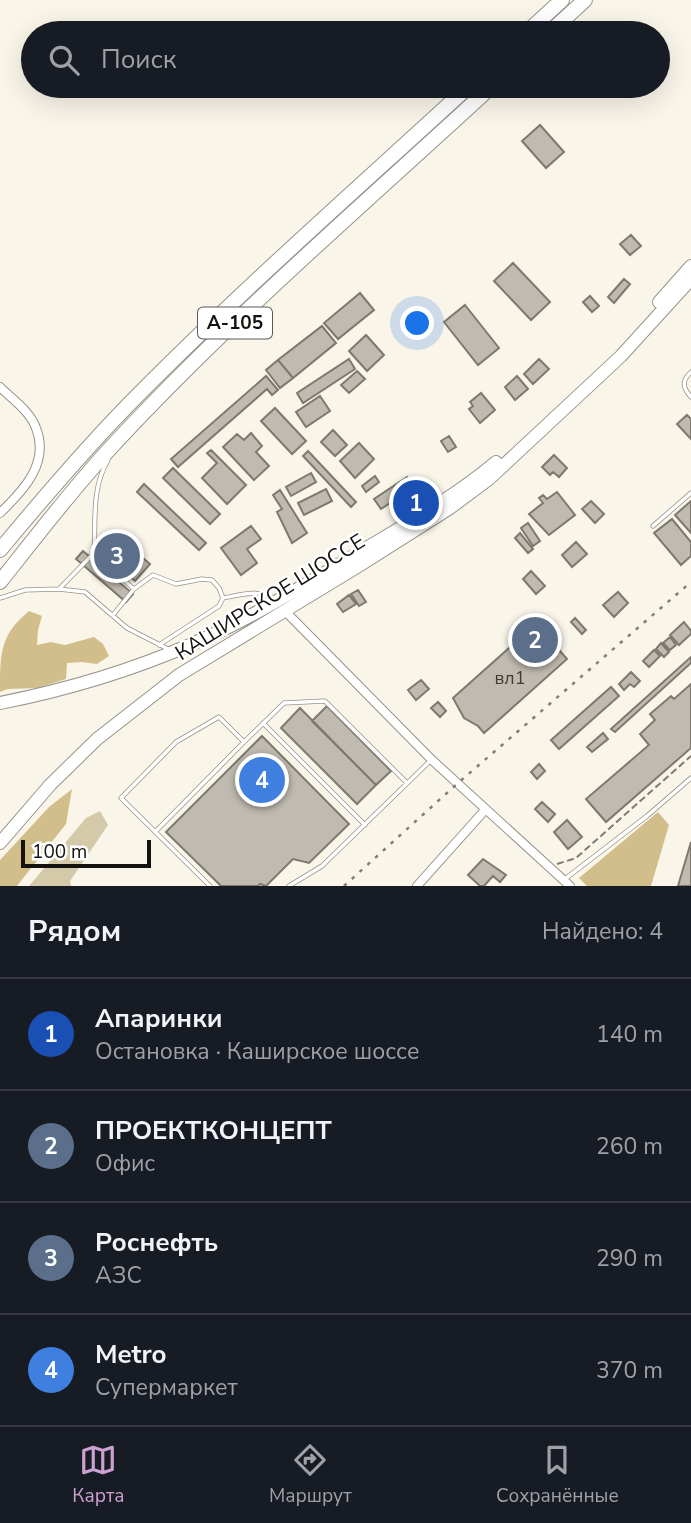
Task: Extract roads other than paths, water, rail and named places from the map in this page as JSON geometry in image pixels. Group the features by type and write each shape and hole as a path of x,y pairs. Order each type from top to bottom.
{"highway":[{"path":"539,21 562,0"},
{"path":"562,21 585,0"},
{"name":"А-105","path":"0,550 137,396 456,98"},
{"name":"А-105","path":"0,582 77,485 139,419 228,330 479,98"}],"main road":[{"path":"0,703 56,692 128,670 280,606 475,480 583,385 691,266"},
{"name":"КАШИРСКОЕ ШОССЕ","path":"0,843 50,785 97,739 158,691 280,606 450,508 489,479 621,356 691,279"},
{"path":"191,645 204,649 204,657 197,663"}],"street":[{"path":"0,387 26,411 36,427 39,442 38,461 31,480 0,513"},
{"path":"280,606 432,760 567,883"},
{"path":"417,886 485,810"}],"lane":[{"path":"691,372 685,377 684,384 691,397"},
{"path":"60,589 94,553 98,483 113,452 139,419"},
{"path":"653,526 691,494"},
{"path":"94,553 134,589"},
{"path":"113,615 134,589 153,575 177,584 212,580 219,587 223,598 219,606 159,645"},
{"path":"0,598 25,590 60,589 85,592 127,628 173,651"},
{"path":"223,598 254,591 266,594 280,606"},
{"path":"155,832 284,703 325,701 407,783"},
{"path":"210,886 121,797 176,743 219,717 244,743"},
{"path":"263,723 365,825"},
{"path":"289,886 322,866 432,760"},
{"path":"567,883 691,778"}],"railway":[{"path":"344,886 458,783 691,582"}],"place":[{"name":"Апаринки","path":"416,503"},
{"name":"Роснефть","path":"117,556"},
{"name":"ПРОЕКТКОНЦЕПТ","path":"535,640"},
{"name":"Metro","path":"262,780"}]}
